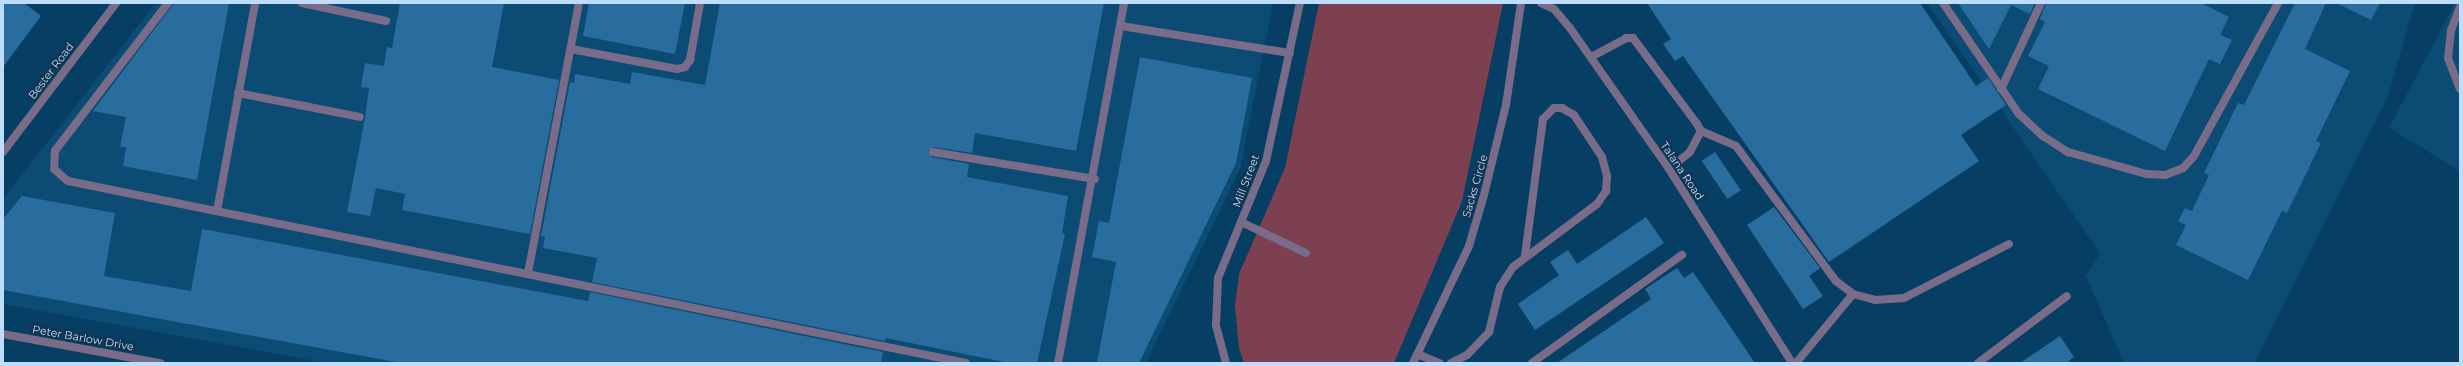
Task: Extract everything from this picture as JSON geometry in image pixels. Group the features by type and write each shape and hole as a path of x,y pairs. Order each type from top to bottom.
{"street":[{"name":"Bester Road","path":"3,152 116,3"},
{"path":"168,3 66,134 55,151 54,169 68,181 528,273 966,363"},
{"path":"217,210 255,3"},
{"path":"302,3 386,21"},
{"path":"528,273 579,3"},
{"path":"571,49 677,69 685,67 690,60 700,3"},
{"path":"1058,363 1095,179 1124,3"},
{"name":"Mill Street","path":"1226,363 1216,325 1215,294 1222,263 1241,222 1266,161 1300,3"},
{"name":"Sacks Circle","path":"1412,363 1469,246 1484,196 1506,105 1521,3"},
{"name":"Talana Road","path":"1541,3 1554,9 1591,57 1669,169 1792,363"},
{"path":"1943,3 2019,114 2043,136 2068,152 2147,174 2165,175 2183,168 2194,156 2278,3"},
{"path":"2001,89 2041,3"},
{"path":"2460,7 2451,30 2448,58 2460,89"},
{"path":"1120,26 1290,53"},
{"path":"1591,57 1626,38 1633,38 1700,131 1736,146 1836,281 1853,294 1875,300 1904,298 2009,244"},
{"path":"238,93 360,117"},
{"path":"1451,363 1468,355 1489,332 1505,277 1525,256 1597,204 1606,192 1607,176 1602,157 1574,115 1562,108 1554,108 1543,119 1525,256"},
{"path":"1669,169 1690,152 1700,131"},
{"path":"933,152 1095,179"},
{"path":"1241,222 1306,253"},
{"path":"1532,363 1682,254"},
{"path":"1796,363 1853,294"},
{"path":"1978,363 2067,296"},
{"name":"Peter Barlow Drive","path":"3,334 160,363"},
{"path":"1417,354 1439,363"}],"shaded area":[{"path":"156,3 1273,3 1240,169 1146,363 327,363 3,304 3,199"},
{"path":"1319,3 1503,3 1462,201 1394,363 1244,363 1239,348 1235,305 1239,274 1285,168"},
{"path":"1927,3 2415,3 2388,96 2254,363 2124,363 2086,276 2100,253"},
{"path":"2455,3 2460,3 2460,171 2389,128"}],"building":[{"path":"3,3 24,3 41,16 3,67"},
{"path":"174,3 229,3 197,180 123,166 126,147 120,147 126,117 93,111"},
{"path":"400,3 504,3 492,67 559,80 530,234 402,210 405,194 376,188 370,216 347,212 365,118 369,88 361,87 365,63 384,66 387,47 392,48"},
{"path":"589,3 685,3 675,54 583,36"},
{"path":"720,3 1104,3 1076,151 975,133 972,153 934,147 928,151 932,157 969,164 967,177 1068,196 1062,233 1065,234 1037,363 1009,363 886,338 885,341 592,282 597,258 543,248 545,237 541,236 570,82 574,83 575,74 630,84 632,72 705,85"},
{"path":"1647,3 1920,3 1976,86 1988,78 2006,105 1961,135 1979,161 1829,262 1683,56 1675,61 1663,44 1671,39"},
{"path":"1958,3 2035,3 2030,14 2011,5 1989,49"},
{"path":"2046,3 2201,3 2229,17 2220,35 2232,40 2220,64 2209,59 2165,151 2038,89 2049,66 2028,56 2045,22 2040,19"},
{"path":"2295,3 2326,3 2305,49 2350,71 2316,141 2321,143 2287,213 2282,211 2248,280 2176,245 2186,225 2178,221 2185,208 2192,211 2209,175 2204,173 2238,103 2244,105"},
{"path":"2336,3 2380,3 2371,20"},
{"path":"1140,57 1252,78 1236,163 1139,363 1097,363 1116,262 1092,257 1099,221 1109,223"},
{"path":"1715,152 1741,190 1727,199 1702,161"},
{"path":"22,196 115,213 104,276 191,291 202,229 588,301 590,292 883,352 881,363 401,363 3,290 3,219"},
{"path":"1774,207 1820,268 1809,276 1823,296 1803,309 1747,225"},
{"path":"1646,217 1664,243 1535,330 1518,304 1559,275 1550,262 1568,250 1577,264"},
{"path":"1677,268 1684,278 1693,272 1755,363 1557,363 1651,299 1645,289"},
{"path":"2060,336 2074,357 2066,363 2020,363"}]}
